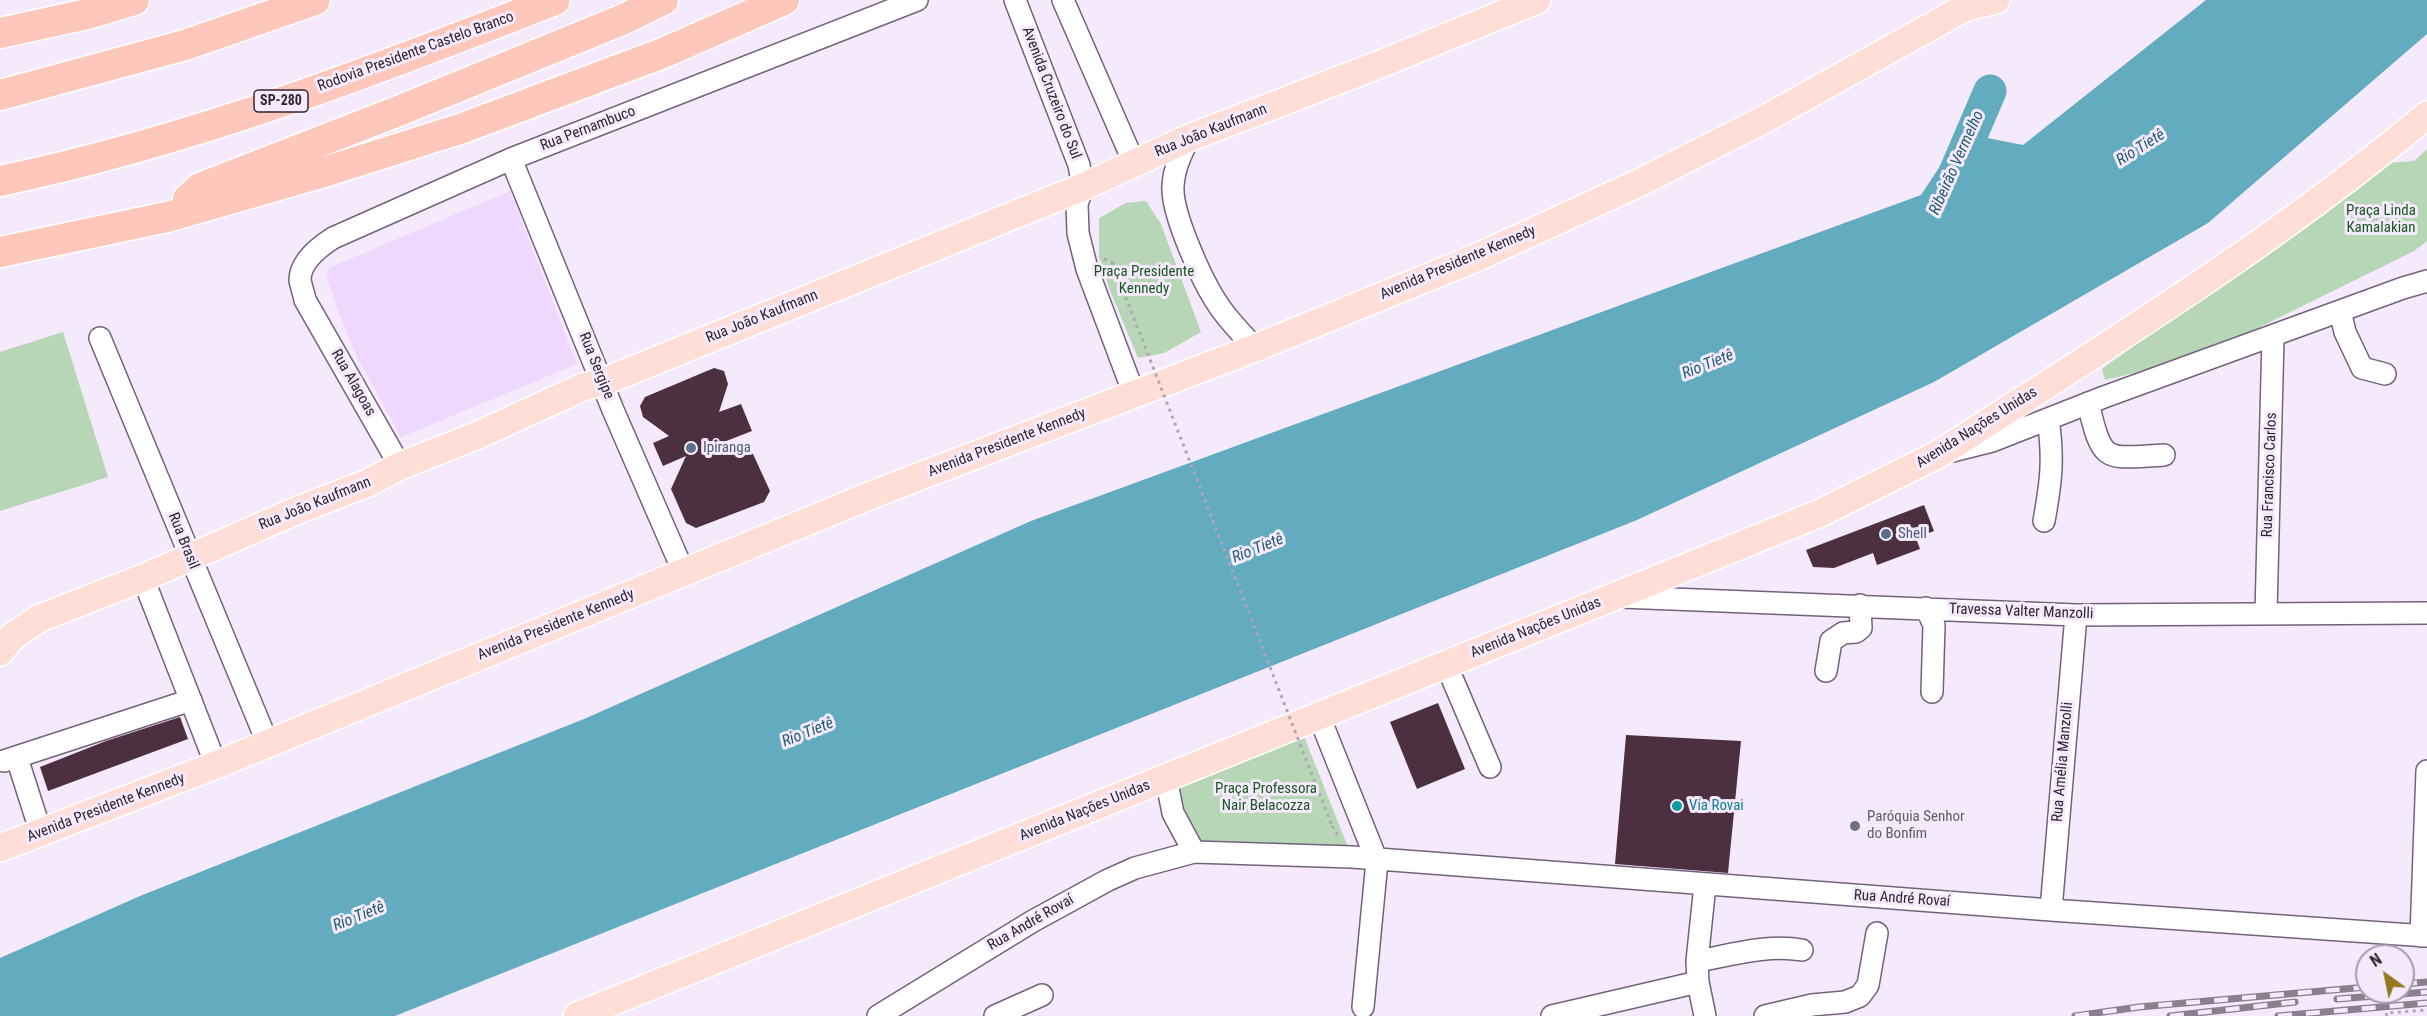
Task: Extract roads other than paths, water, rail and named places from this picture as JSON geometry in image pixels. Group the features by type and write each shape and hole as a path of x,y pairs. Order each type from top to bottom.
{"highway":[{"path":"0,33 87,14 134,0"},
{"path":"0,95 184,45 315,0"},
{"name":"Rodovia Presidente Castelo Branco","path":"0,181 58,169 227,120 393,63 555,0"},
{"path":"167,217 201,188 412,106 624,19 663,0"},
{"path":"0,252 167,217 327,171 463,128 663,53 784,0"}],"main road":[{"name":"Rua João Kaufmann","path":"0,652 13,636 40,618 191,558 298,510 368,483 400,466 478,435 583,387 603,382 1083,187 1189,138 1537,0"},
{"name":"Avenida Presidente Kennedy","path":"0,848 268,744 879,492 1255,348 1478,256 1641,182 1765,119 1970,3 1996,0"},
{"name":"Avenida Nações Unidas","path":"577,1016 1818,514 1937,455 2196,289 2376,156 2427,115"}],"street":[{"name":"Rua Pernambuco","path":"305,300 300,279 306,263 319,248 333,238 511,159 916,0"},
{"name":"Avenida Cruzeiro do Sul","path":"1015,0 1079,165 1083,187"},
{"path":"1063,0 1134,163"},
{"path":"1189,138 1174,177 1173,189 1178,215 1213,297 1227,318 1255,348"},
{"name":"Rua Sergipe","path":"511,159 684,573"},
{"path":"1083,187 1077,204 1078,233 1087,269 1134,394"},
{"path":"1937,455 1992,441 2088,403 2427,281"},
{"name":"Rua Alagoas","path":"305,300 400,466"},
{"path":"2340,311 2345,332 2362,368 2385,374"},
{"name":"Rua Francisco Carlos","path":"2266,613 2273,336"},
{"name":"Rua Brasil","path":"100,338 268,744"},
{"path":"2088,403 2097,441 2105,452 2118,457 2164,455"},
{"path":"2044,521 2052,475 2053,449 2048,419"},
{"path":"142,578 216,765"},
{"name":"Travessa Valter Manzolli","path":"1615,597 2076,615 2427,613"},
{"path":"1826,671 1831,641 1843,633 1856,632 1861,628 1860,605"},
{"path":"1926,608 1934,625 1932,692"},
{"name":"Rua Amélia Manzolli","path":"2051,910 2076,615"},
{"path":"1446,664 1490,767"},
{"path":"40,833 11,760 191,700"},
{"path":"1319,716 1377,861 1363,1007"},
{"path":"2424,936 2427,771"},
{"path":"1166,778 1173,813 1194,852"},
{"name":"Rua André Rovaí","path":"878,1016 1033,921 1108,880 1135,868 1194,852 1352,857 1377,861 2424,936"},
{"path":"1705,885 1698,972 1705,1016"},
{"path":"1765,1016 1812,1005 1845,1002 1860,996 1868,985 1877,933"},
{"path":"1552,1016 1698,972 1751,951 1787,948 1802,950"},
{"path":"995,1016 1042,995"}],"water":[{"name":"Rio Tietê","path":"2206,0 2427,0 2427,34 2208,223 1934,382 1637,520 395,1016 0,1016 0,958 140,896 584,719 1031,521 1921,195 1962,133 2023,145"}],"waterway":[{"name":"Ribeirão Vermelho","path":"1954,175 1990,91"}],"railway":[{"path":"2415,983 2427,982"},
{"path":"2075,1016 2139,1007 2355,988"},
{"path":"2337,999 2427,992"},
{"path":"2170,1016 2295,1002"},
{"path":"2278,1016 2427,1003"}],"place":[{"name":"Ipiranga","path":"691,448"},
{"name":"Shell","path":"1886,534"},
{"name":"Via Rovai","path":"1677,806"},
{"name":"Paróquia Senhor do Bonfim","path":"1855,826"}],"park label":[{"name":"Praça Linda Kamalakian","path":"2381,220"},
{"name":"Praça Presidente Kennedy","path":"1144,280"},
{"name":"Praça Professora Nair Belacozza","path":"1266,798"}]}
